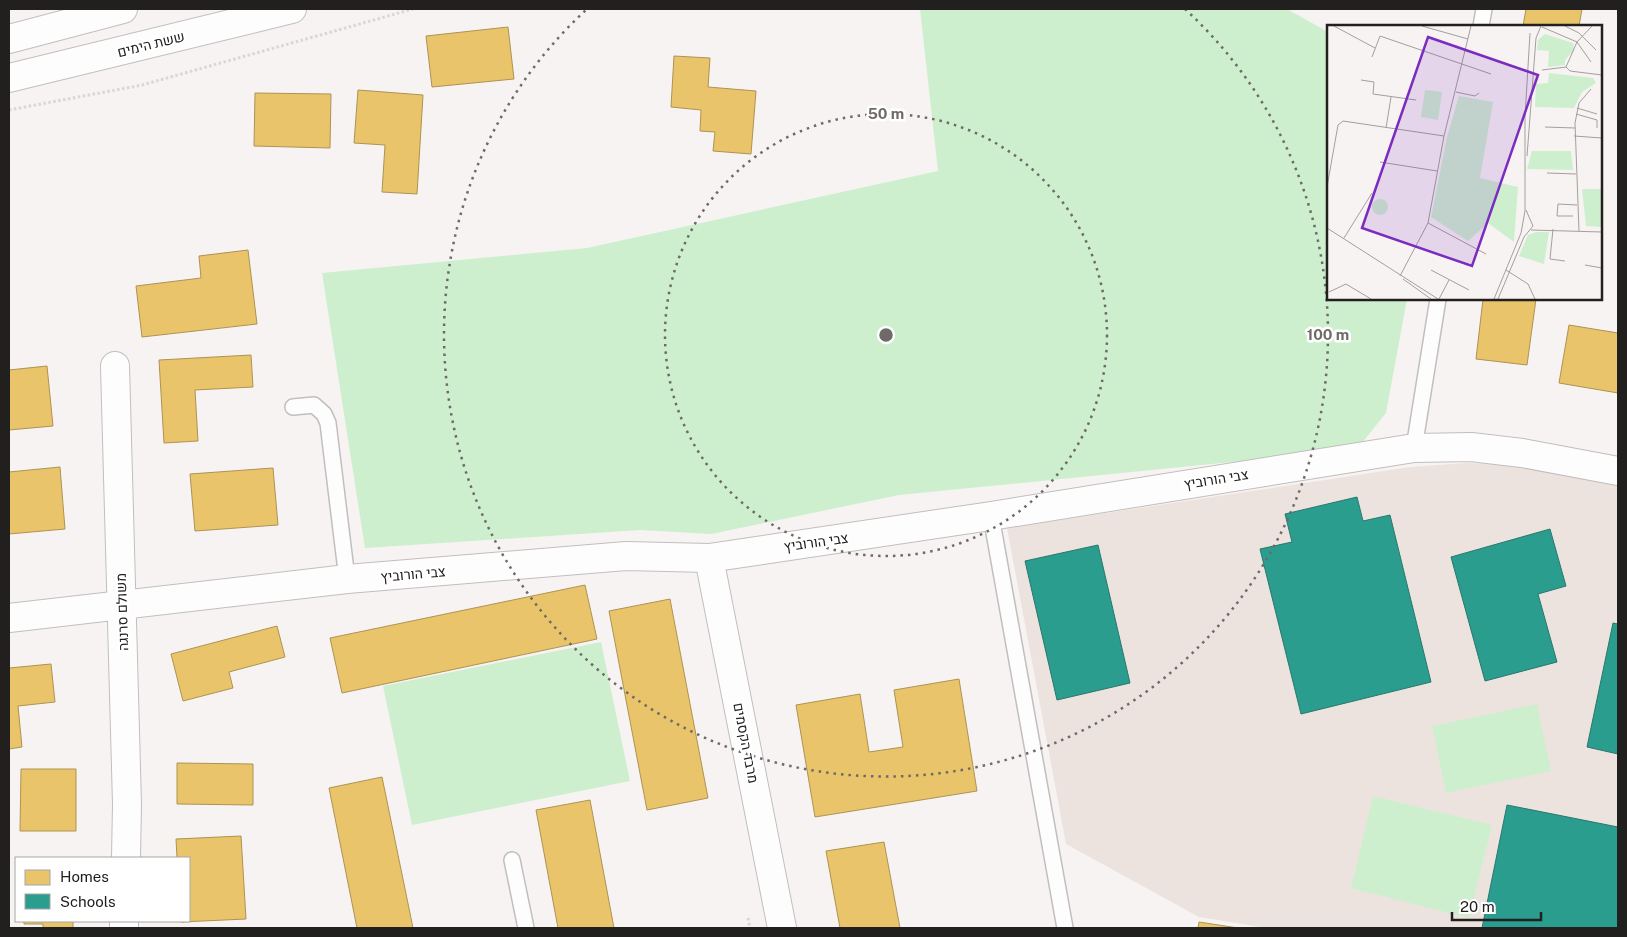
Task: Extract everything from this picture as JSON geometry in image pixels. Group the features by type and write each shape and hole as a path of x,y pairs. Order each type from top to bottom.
{"street":[{"path":"9,38 123,9"},
{"name":"ששת הימים","path":"9,78 292,9"},
{"name":"משולם סרנגה","path":"115,366 127,804 126,857"},
{"name":"צבי הורוביץ","path":"9,618 348,579 626,556 709,558 991,516 1414,448 1471,447 1618,471"},
{"name":"מרבד הקסמים","path":"709,558 782,928"}],"lane":[{"path":"1481,25 1484,9"},
{"path":"1414,448 1438,300"},
{"path":"293,407 314,405 324,414 328,424 348,579"},
{"path":"991,516 1065,928"},
{"path":"512,860 526,928"}],"path":[{"path":"9,110 142,85 413,9"}],"shaded area":[{"path":"1466,463 1525,465 1618,486 1618,928 1266,928 1199,917 1066,844 1007,528 1410,467"}],"green space":[{"path":"920,9 1287,9 1327,31 1327,300 1407,300 1386,413 1362,443 1322,453 899,495 711,534 640,530 365,548 322,273 587,248 938,171"},
{"path":"601,642 630,781 412,825 383,686"},
{"path":"1537,704 1551,771 1446,793 1432,726"},
{"path":"1373,796 1492,825 1469,918 1351,888"}],"building: Homes":[{"path":"1526,9 1582,9 1579,25 1523,25"},
{"path":"508,27 514,79 432,87 426,36"},
{"path":"674,56 710,58 708,87 756,91 751,154 713,151 715,132 700,131 701,110 671,107"},
{"path":"358,90 423,95 417,194 382,192 385,145 354,143"},
{"path":"255,93 331,94 330,148 254,146"},
{"path":"248,250 257,324 142,337 136,286 201,278 199,256"},
{"path":"1483,300 1536,300 1527,365 1476,359"},
{"path":"1569,325 1618,333 1618,393 1559,383"},
{"path":"251,355 253,387 195,390 198,441 164,443 159,360"},
{"path":"47,366 53,426 9,430 9,370"},
{"path":"60,467 65,529 9,534 9,472"},
{"path":"273,468 278,525 195,531 190,474"},
{"path":"585,585 597,639 342,693 330,638"},
{"path":"670,599 708,798 647,810 609,611"},
{"path":"277,626 285,657 229,672 233,688 183,701 171,654"},
{"path":"51,664 55,702 18,706 22,747 9,749 9,668"},
{"path":"959,679 977,791 815,817 796,705 860,694 869,752 903,747 894,690"},
{"path":"177,763 253,764 253,805 177,804"},
{"path":"21,769 76,769 76,831 20,831"},
{"path":"382,777 413,928 357,928 329,788"},
{"path":"590,800 614,928 558,928 536,810"},
{"path":"241,836 246,919 190,922 190,857 177,857 176,839"},
{"path":"884,842 900,928 840,928 826,851"},
{"path":"24,922 73,922 73,928 43,928 43,924 24,924"},
{"path":"1199,922 1238,928 1198,928"}],"building: Schools":[{"path":"1357,497 1363,521 1390,515 1431,682 1301,714 1260,549 1292,542 1285,514"},
{"path":"1550,529 1566,586 1538,594 1557,662 1485,681 1451,557"},
{"path":"1098,545 1130,683 1057,700 1025,561"},
{"path":"1613,623 1618,624 1618,754 1587,747"},
{"path":"1507,805 1618,827 1618,928 1482,928"}]}
